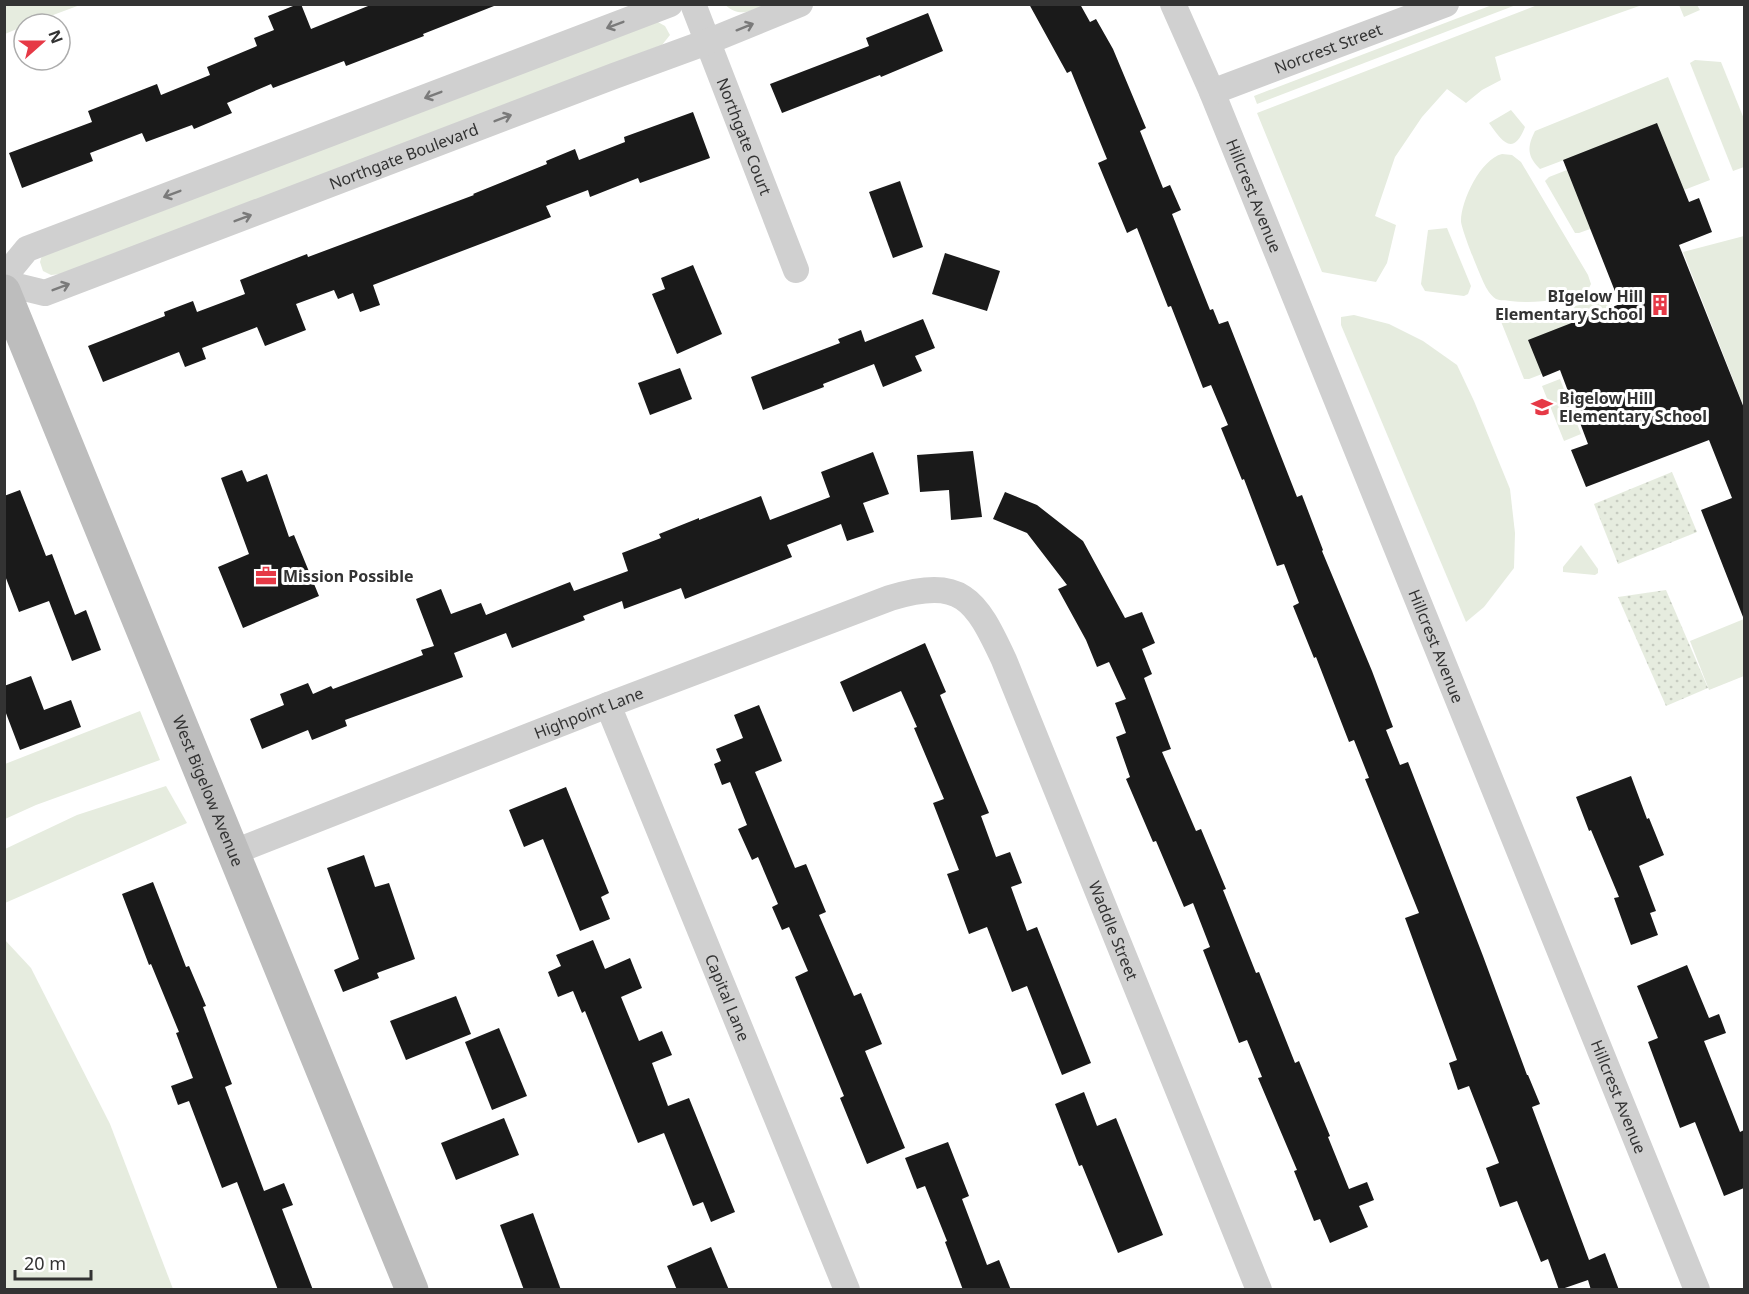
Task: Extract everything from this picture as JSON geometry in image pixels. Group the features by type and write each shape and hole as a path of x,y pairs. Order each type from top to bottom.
{"main road":[{"name":"West Bigelow Avenue","path":"4,291 412,1290"}],"street":[{"path":"4,277 27,249 670,4"},
{"name":"Northgate Court","path":"693,4 796,270"},
{"name":"Northgate Boulevard","path":"4,283 45,293 707,42 800,4"},
{"name":"Hillcrest Avenue","path":"1173,4 1212,92 1697,1290"},
{"name":"Norcrest Street","path":"1212,92 1446,4"},
{"name":"Highpoint Lane","path":"234,852 608,705 890,598 927,589 946,590"},
{"name":"Waddle Street","path":"946,590 964,597 978,610 1005,660 1259,1290"},
{"name":"Capital Lane","path":"608,705 847,1290"}],"shaded area":[{"path":"5,4 80,4 61,12 12,12 12,31 5,34"},
{"path":"1540,4 1642,5 1495,57 1501,80 1482,90 1466,103 1447,89 1422,117 1395,157 1375,216 1396,225 1387,263 1376,282 1322,272 1257,113"},
{"path":"725,5 766,5 741,12"},
{"path":"1492,5 1516,5 1257,104 1254,96"},
{"path":"1679,5 1697,5 1700,10 1684,17"},
{"path":"656,21 665,26 670,35 662,45 61,274 51,275 43,271 40,262 42,255"},
{"path":"1695,60 1721,62 1744,119 1744,167 1733,171 1690,63"},
{"path":"1668,77 1710,180 1684,190 1691,210 1597,245 1590,229 1575,233 1545,181 1567,170 1564,160 1540,169 1530,151 1532,137 1535,131"},
{"path":"1511,110 1525,127 1516,142 1512,144 1502,140 1489,123"},
{"path":"1502,154 1512,155 1521,162 1588,275 1591,284 1587,292 1539,302 1520,302 1498,300 1488,290 1464,234 1461,221 1464,202 1480,172 1494,157"},
{"path":"1447,228 1471,286 1468,294 1464,296 1425,291 1421,284 1428,230"},
{"path":"1744,236 1744,407 1683,252"},
{"path":"1603,295 1614,307 1542,374 1524,379 1498,314 1504,310 1524,312 1558,309 1580,305"},
{"path":"1354,315 1389,324 1423,341 1457,365 1510,489 1515,533 1514,568 1484,607 1466,622 1341,325 1341,317"},
{"path":"1560,379 1581,434 1564,441 1542,386"},
{"path":"1672,472 1697,532 1618,564 1594,504"},
{"path":"1581,545 1598,569 1595,575 1563,572 1563,567"},
{"path":"1666,590 1708,688 1666,706 1618,597"},
{"path":"1744,619 1744,676 1709,690 1690,641"},
{"path":"140,711 160,760 36,805 5,819 5,764"},
{"path":"166,786 187,823 5,903 5,849 77,815"},
{"path":"4,939 31,968 110,1124 173,1289 5,1289"}],"building":[{"path":"301,4 311,29 373,4 494,4 494,6 346,66 344,61 273,88 271,84 227,103 232,113 194,129 192,125 146,142 142,133 90,153 93,161 22,188 9,153 92,122 88,111 157,84 161,95 210,75 207,67 257,46 254,38 274,30 268,16"},
{"path":"1029,4 1080,4 1090,22 1096,19 1113,49 1146,128 1140,131 1163,188 1170,185 1181,210 1172,214 1210,310 1213,309 1219,324 1228,321 1297,497 1302,495 1322,551 1372,671 1393,727 1386,730 1400,765 1408,762 1540,1104 1532,1107 1589,1260 1605,1253 1619,1290 1591,1290 1588,1280 1559,1290 1548,1259 1541,1262 1517,1201 1500,1207 1486,1168 1499,1163 1469,1086 1458,1090 1449,1063 1457,1060 1405,918 1419,913 1365,779 1369,778 1354,740 1349,742 1316,657 1314,658 1293,606 1299,603 1284,564 1277,566 1244,479 1242,480 1221,428 1228,425 1211,385 1203,388 1137,228 1127,233 1098,163 1107,159 1071,71 1067,73"},
{"path":"928,13 943,51 881,77 880,75 782,113 770,84 869,46 866,38"},
{"path":"693,112 710,158 640,183 638,178 590,197 588,190 546,206 551,217 373,285 380,305 360,312 353,293 338,299 334,290 296,304 306,330 265,346 257,327 202,348 206,359 185,367 179,352 103,382 88,346 165,316 164,312 193,301 197,312 245,294 240,280 474,195 547,164 546,161 575,149 579,160 625,142 624,137"},
{"name":"BIgelow Hill Elementary School","path":"1657,123 1689,202 1699,198 1712,232 1679,245 1744,408 1743,617 1701,510 1732,498 1709,440 1586,487 1571,450 1588,444 1560,370 1543,377 1528,340 1620,304 1563,160"},
{"path":"900,181 923,247 893,258 869,192"},
{"path":"945,253 1000,271 987,311 932,294"},
{"path":"693,265 722,334 677,354 652,294 665,289 661,278"},
{"path":"923,319 935,348 915,356 922,371 883,387 874,364 823,384 824,387 763,410 751,377 840,343 838,339 861,330 865,342"},
{"path":"680,368 692,399 650,415 638,383"},
{"path":"973,451 982,517 951,520 949,490 920,492 917,455"},
{"path":"873,452 889,494 863,503 874,532 847,541 841,524 787,545 792,557 685,599 681,588 624,609 622,601 583,616 585,620 512,648 506,633 454,653 463,677 345,720 347,726 312,740 308,730 262,749 250,719 284,705 280,694 308,683 313,694 331,686 333,689 423,655 421,650 434,646 416,599 441,589 451,614 481,603 486,615 570,582 574,591 628,571 622,553 661,538 659,534 699,518 699,520 761,496 770,520 830,497 821,472"},
{"name":"Mission Possible","path":"242,470 247,482 267,474 289,537 294,535 319,596 243,628 218,567 249,554 221,478"},
{"path":"20,490 46,556 52,554 75,615 86,610 101,650 72,661 49,601 19,612 4,573 4,496"},
{"path":"1005,492 1037,505 1083,541 1125,618 1142,612 1155,643 1142,649 1152,674 1144,678 1171,749 1162,752 1196,831 1201,829 1226,889 1223,890 1256,973 1259,972 1295,1063 1299,1061 1349,1189 1367,1182 1374,1200 1359,1206 1368,1227 1330,1243 1320,1219 1314,1221 1294,1171 1297,1170 1258,1078 1262,1077 1247,1040 1239,1043 1203,950 1210,947 1193,903 1184,907 1126,779 1130,777 1116,737 1126,733 1115,703 1126,699 1109,662 1097,667 1086,640 1058,589 1067,585 1027,533 993,519"},
{"path":"925,643 946,692 940,695 989,813 981,816 996,857 1010,852 1022,883 1011,887 1027,931 1037,927 1091,1063 1062,1075 1027,986 1012,992 987,927 969,934 947,874 959,870 933,803 944,799 901,691 853,712 840,682"},
{"path":"31,676 44,710 71,700 81,727 20,750 4,708 4,686"},
{"path":"759,705 782,761 755,772 795,868 806,864 826,912 819,915 854,996 861,993 882,1044 865,1051 905,1148 867,1164 840,1098 844,1096 795,977 808,971 789,927 782,930 772,907 778,904 758,857 752,860 738,829 747,825 730,782 722,785 714,764 721,761 716,749 743,738 734,715"},
{"path":"1631,776 1647,819 1649,818 1664,855 1639,866 1656,911 1650,913 1658,935 1631,945 1614,898 1619,897 1576,797"},
{"path":"566,787 609,893 601,897 610,919 580,931 543,839 524,847 509,810"},
{"path":"364,855 375,887 389,883 415,959 377,973 379,978 343,992 334,970 359,959 327,868"},
{"path":"153,882 186,967 189,966 206,1006 203,1007 232,1084 225,1087 264,1191 284,1183 293,1205 282,1209 313,1290 278,1290 237,1182 222,1188 189,1101 178,1105 171,1086 193,1078 176,1033 179,1032 151,964 149,965 122,894"},
{"path":"593,940 605,969 630,958 642,988 621,997 639,1041 662,1031 672,1055 652,1063 668,1106 689,1098 735,1212 711,1222 703,1202 693,1206 664,1133 638,1143 585,1011 582,1013 573,991 558,997 548,972 561,966 556,955"},
{"path":"1687,965 1709,1018 1719,1014 1726,1033 1704,1041 1740,1132 1744,1130 1744,1188 1724,1196 1695,1122 1680,1128 1648,1042 1658,1038 1637,986"},
{"path":"456,996 471,1034 406,1060 390,1021"},
{"path":"499,1028 527,1096 492,1110 465,1042"},
{"path":"1084,1092 1097,1126 1116,1118 1163,1235 1118,1253 1082,1165 1079,1166 1055,1104"},
{"path":"504,1118 519,1155 456,1180 441,1143"},
{"path":"948,1142 969,1196 962,1199 987,1265 999,1260 1011,1290 963,1290 925,1186 917,1189 905,1158"},
{"path":"533,1213 561,1290 524,1290 500,1225"},
{"path":"711,1247 729,1290 677,1290 667,1266"}],"place":[{"name":"BIgelow Hill Elementary School","path":"1660,305"},
{"name":"Bigelow Hill Elementary School","path":"1542,407"},
{"name":"Mission Possible","path":"266,576"}]}
